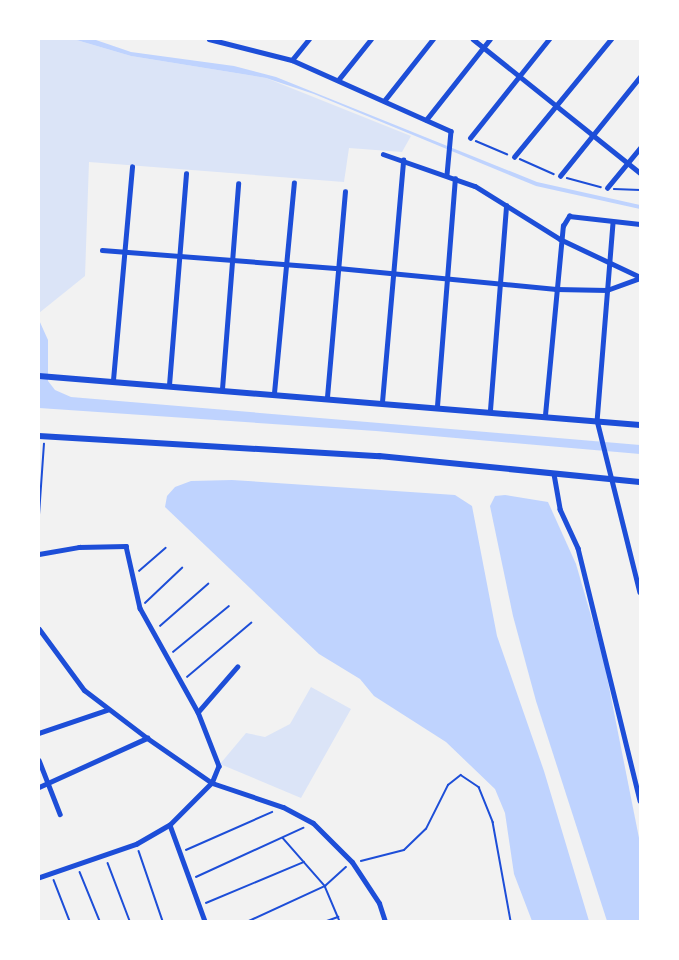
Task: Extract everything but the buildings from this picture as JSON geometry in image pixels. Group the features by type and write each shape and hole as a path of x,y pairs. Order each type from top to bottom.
{"main road":[{"path":"39,376 545,414 640,424"},
{"path":"42,437 379,456 640,482"}],"street":[{"path":"209,39 245,46 292,60 451,130 447,176"},
{"path":"245,46 250,39"},
{"path":"292,60 309,39"},
{"path":"339,79 371,39"},
{"path":"384,101 433,39"},
{"path":"473,39 640,173"},
{"path":"426,120 490,39"},
{"path":"470,138 549,39"},
{"path":"514,157 611,39"},
{"path":"560,176 640,77"},
{"path":"607,189 640,148"},
{"path":"383,154 455,179 506,206 560,239 640,278"},
{"path":"382,402 403,160"},
{"path":"113,380 132,167"},
{"path":"169,385 186,174"},
{"path":"437,406 455,179"},
{"path":"274,393 294,183"},
{"path":"222,389 238,184"},
{"path":"327,397 345,192"},
{"path":"490,410 506,206"},
{"path":"545,414 560,239 569,216 613,223 640,224"},
{"path":"613,223 608,262 608,290 597,420 614,480 640,592"},
{"path":"102,250 393,272 556,289 608,290 640,278"},
{"path":"554,474 560,509 578,548 587,581 640,801"},
{"path":"39,554 79,547 126,546 140,608 198,712 214,746 219,766 213,783 170,825 137,844 39,878"},
{"path":"39,628 69,673 107,710 213,783 283,807 313,823 352,862 378,903 385,921"},
{"path":"198,712 237,667"},
{"path":"39,732 107,710"},
{"path":"39,787 147,738"},
{"path":"39,760 60,814"},
{"path":"170,825 205,921"}],"path":[{"path":"470,138 560,176 607,189 640,190"},
{"path":"39,515 42,437"},
{"path":"134,576 165,548"},
{"path":"140,608 182,568"},
{"path":"154,631 208,584"},
{"path":"168,656 229,606"},
{"path":"182,682 251,623"},
{"path":"249,921 325,886 352,862 376,860 404,850 426,829 448,784 461,775 479,787 493,822 511,921"},
{"path":"180,852 283,807"},
{"path":"190,879 313,823"},
{"path":"282,837 325,886 340,921"},
{"path":"137,844 163,921"},
{"path":"106,856 130,921"},
{"path":"199,906 304,862"},
{"path":"78,865 100,921"},
{"path":"52,874 69,921"},
{"path":"327,921 338,917"}],"shaded area":[{"path":"39,39 73,39 131,56 266,78 411,136 402,152 349,148 344,182 89,162 85,276 39,313"},
{"path":"311,687 351,709 301,798 220,764 246,733 265,737 290,724"}],"water":[{"path":"73,39 93,39 131,52 234,66 276,77 537,182 640,205 640,209 536,186 314,94 266,78 131,56"},
{"path":"39,320 48,340 48,381 55,390 71,397 640,445 640,454 376,431 39,408"},
{"path":"232,480 455,495 472,506 497,636 544,771 589,921 532,921 514,874 505,813 495,789 446,742 374,696 360,679 319,654 165,507 167,496 175,487 191,481"},
{"path":"505,495 548,502 576,564 603,657 640,843 640,921 607,921 536,701 513,616 490,506 495,496"}]}
